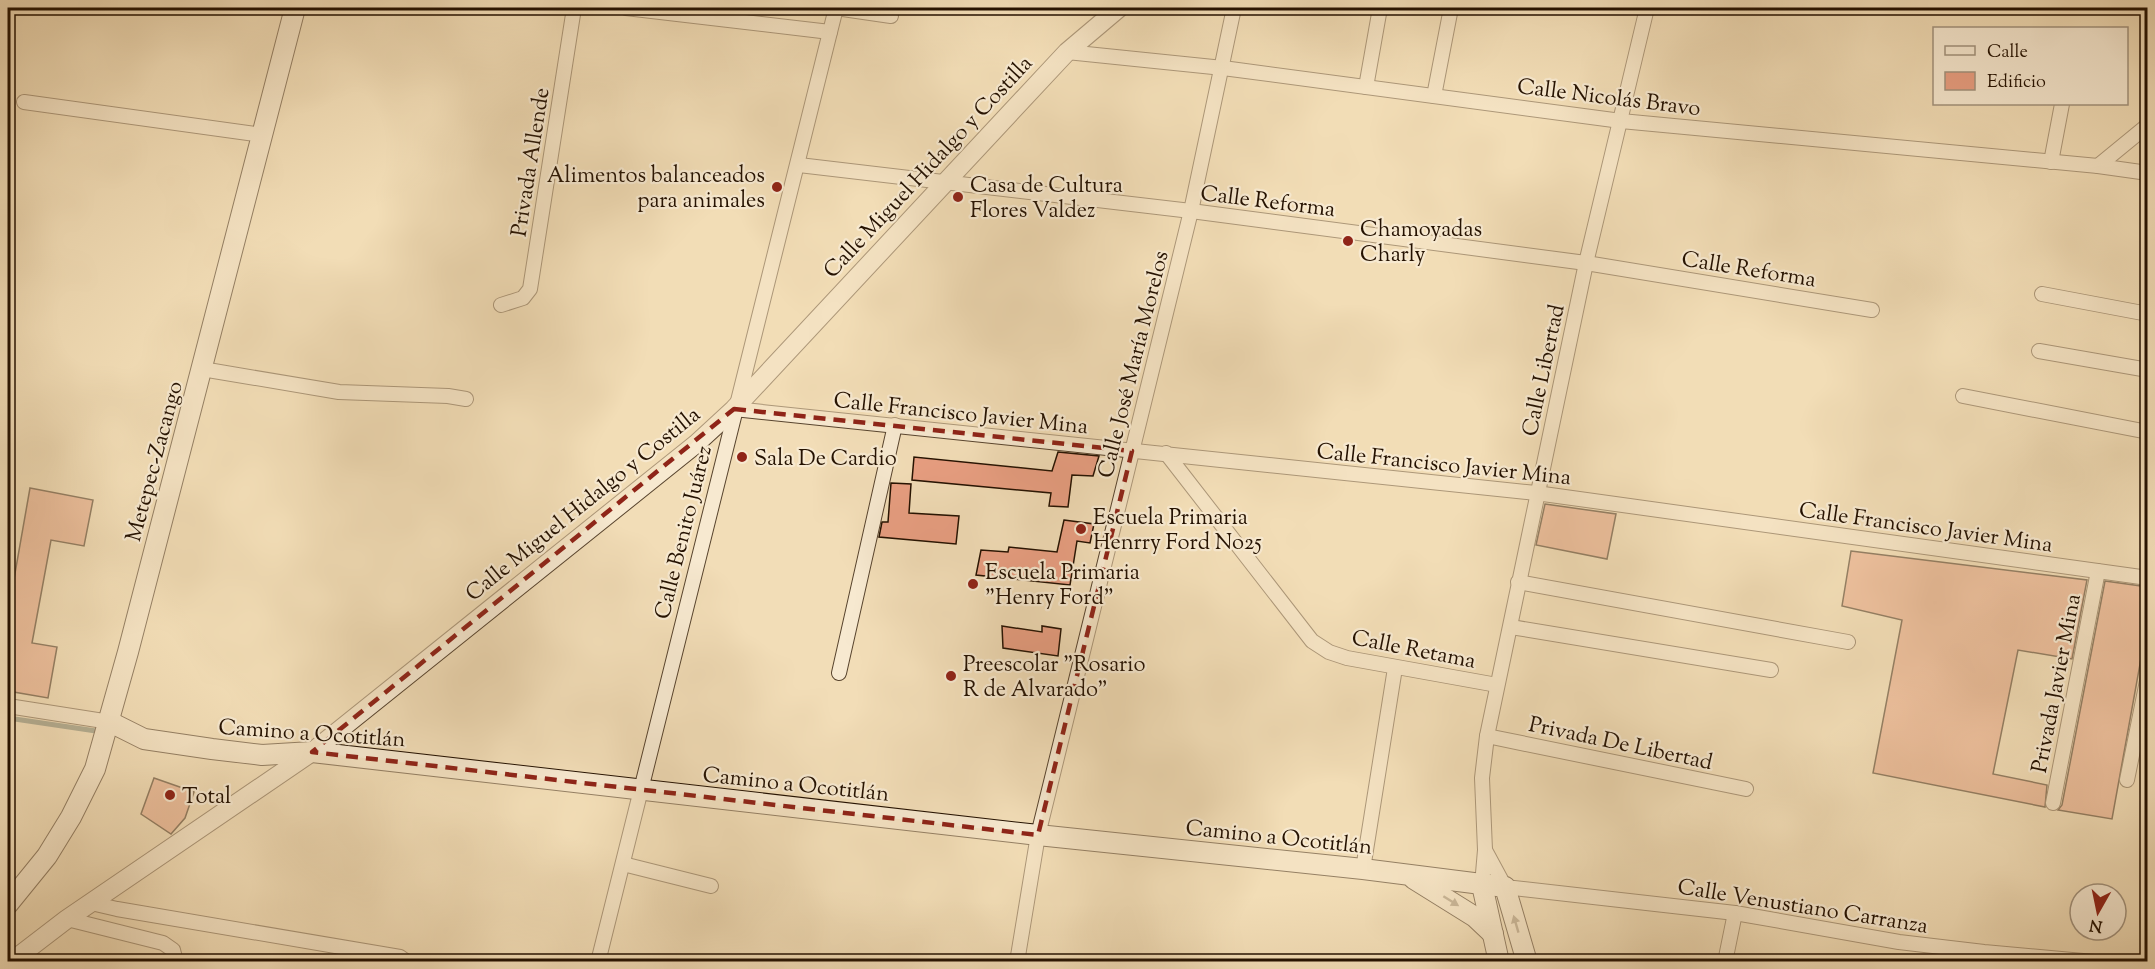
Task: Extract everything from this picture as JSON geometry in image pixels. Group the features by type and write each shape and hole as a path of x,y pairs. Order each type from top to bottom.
{"main road":[{"name":"Metepec-Zacango","path":"8,904 47,856 71,817 94,769 110,722 295,8"},
{"name":"Camino a Ocotitlán","path":"110,722 144,739 262,755 312,752 1038,835 1363,868 1505,887"},
{"path":"1404,874 1475,917 1493,934"},
{"path":"1482,885 1499,962"},
{"path":"1505,887 1527,962"}],"street":[{"name":"Privada Allende","path":"501,305 523,298 530,289 574,8"},
{"path":"626,8 830,32"},
{"path":"836,8 891,16"},
{"name":"Calle Benito Juárez","path":"598,962 734,409 799,165 836,8"},
{"name":"Calle Miguel Hidalgo y Costilla","path":"11,962 67,920 312,752 696,444 734,409 944,181 1067,52 1119,8"},
{"name":"Calle José María Morelos","path":"1017,962 1038,835 1191,211 1234,8"},
{"path":"1366,87 1380,8"},
{"path":"1434,96 1451,8"},
{"name":"Calle Libertad","path":"1482,885 1485,850 1481,803 1487,736 1511,627 1536,493 1647,8"},
{"name":"Calle Nicolás Bravo","path":"1067,52 1222,68 1621,121 2098,166 2148,173"},
{"path":"24,102 262,135"},
{"path":"2051,162 2062,105"},
{"path":"2098,166 2148,125"},
{"name":"Calle Reforma","path":"799,165 1191,211 1587,263 1872,310"},
{"path":"2042,294 2148,314"},
{"path":"2039,351 2148,370"},
{"path":"202,369 339,392 448,396 466,399"},
{"path":"1963,396 2148,432"},
{"name":"Calle Francisco Javier Mina","path":"734,409 1536,493 2148,578"},
{"path":"839,673 895,425"},
{"name":"Calle Retama","path":"1166,453 1312,641 1329,652 1347,658 1497,685"},
{"name":"Privada Javier Mina","path":"2053,803 2098,571"},
{"path":"1518,582 1848,642"},
{"path":"1511,627 1771,670"},
{"path":"1363,868 1395,668"},
{"path":"2127,780 2148,676"},
{"path":"8,706 110,722"},
{"name":"Privada De Libertad","path":"1487,736 1746,789"},
{"name":"Calle Libertad","path":"1485,850 1505,887"},
{"path":"623,864 711,886"},
{"name":"Calle Venustiano Carranza","path":"1505,887 1735,913 1899,942 2094,962"},
{"path":"92,903 400,957 407,962"},
{"path":"1725,962 1735,913"},
{"path":"67,920 164,943 172,950 176,962"}],"highlighted area":[{"path":"734,409 1132,451 1038,835 312,752"}],"building":[{"path":"1058,452 1099,456 1093,476 1072,475 1068,507 1049,506 1051,493 912,480 914,457 1052,471"},
{"path":"891,483 911,484 909,513 959,516 956,544 879,537 882,522 888,522"},
{"path":"30,488 93,500 84,546 51,540 32,643 57,647 48,698 8,691 8,613"},
{"path":"1545,504 1616,514 1607,559 1536,545"},
{"path":"1064,520 1094,524 1090,543 1077,541 1070,585 976,575 981,550 1008,552 1009,547 1057,552"},
{"path":"1851,551 2087,580 2072,659 2018,650 1993,774 2047,785 2045,807 1873,773 1902,620 1842,606"},
{"path":"2105,581 2148,587 2148,620 2112,819 2058,810 2062,805"},
{"path":"1002,626 1042,632 1042,626 1061,629 1058,656 1003,648"},
{"path":"154,778 194,792 185,818 171,834 141,814"}],"waterway":[{"path":"8,718 96,731"}],"place":[{"name":"Alimentos balanceados para animales","path":"777,187"},
{"name":"Casa de Cultura Flores Valdez","path":"958,197"},
{"name":"Chamoyadas Charly","path":"1348,241"},
{"name":"Sala De Cardio","path":"742,457"},
{"name":"Escuela Primaria Henrry Ford No25","path":"1081,529"},
{"name":"Escuela Primaria \"Henry Ford\"","path":"973,584"},
{"name":"Preescolar \"Rosario R de Alvarado\"","path":"951,676"},
{"name":"Total","path":"170,795"}]}
